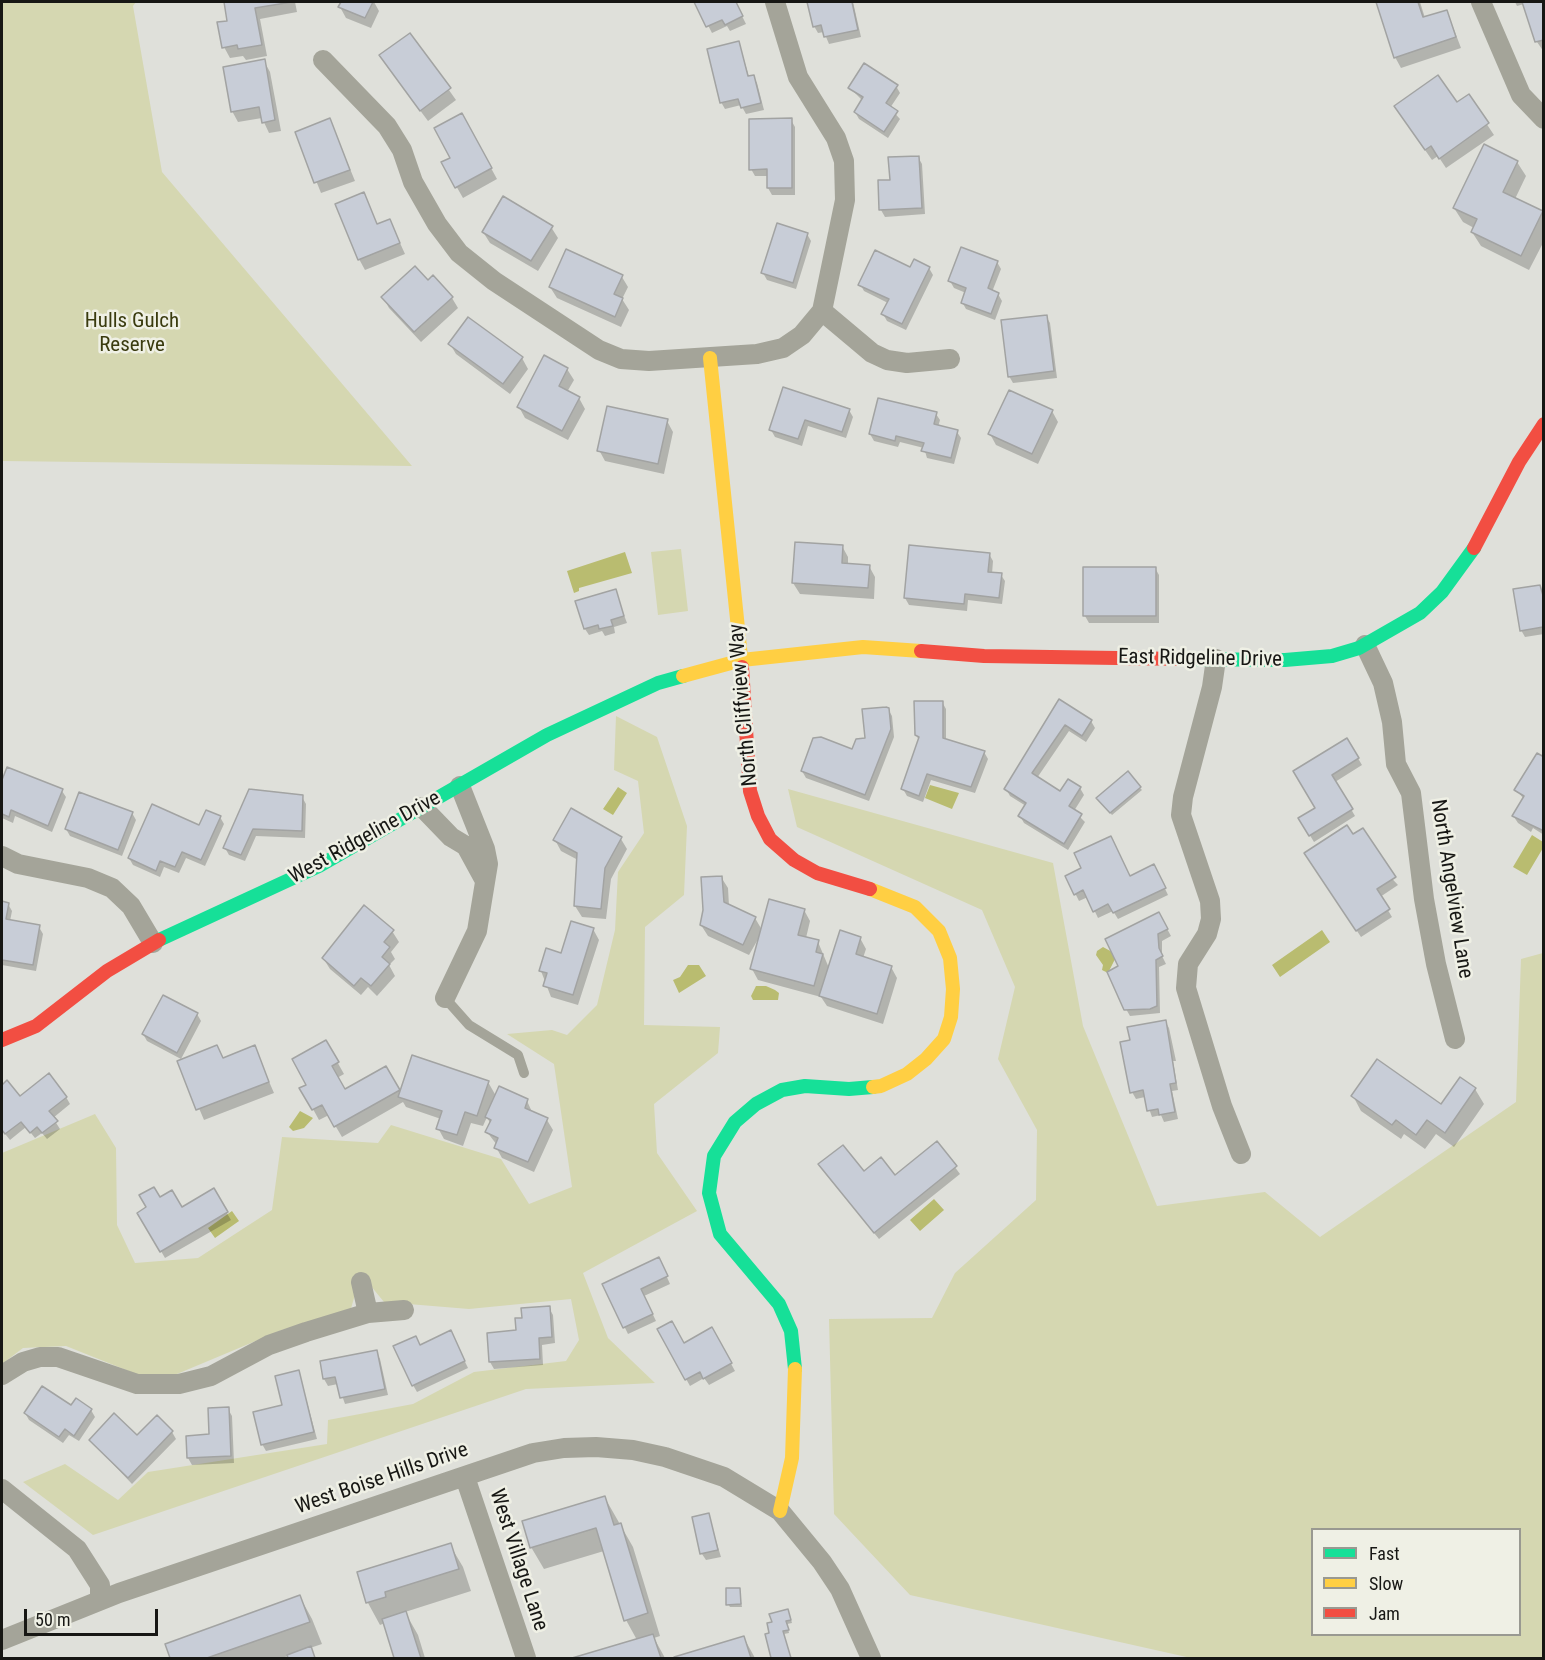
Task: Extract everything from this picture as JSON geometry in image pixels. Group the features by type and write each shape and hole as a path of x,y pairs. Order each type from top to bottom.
{"street":[{"path":"324,60 387,126 402,150 413,182 437,224 459,253 494,281 599,350 621,359 649,361 757,354 783,348 802,335 822,311 845,200 844,161 836,138 798,77 775,2"},
{"path":"1481,2 1521,95 1544,118"},
{"path":"822,311 872,353 887,360 907,363 950,359"},
{"name":"North Cliffview Way","path":"710,358 742,660 750,791 758,816 770,839 794,860 817,873 893,896 915,907 939,931 950,958 953,989 951,1017 944,1039 926,1059 907,1074 881,1086 849,1089 805,1086 782,1090 756,1104 735,1122 714,1156 710,1193 720,1234 734,1254 763,1282 779,1304 791,1331 795,1366 792,1458 780,1511"},
{"name":"East Ridgeline Drive","path":"742,660 863,647 984,656 1216,659 1309,659 1332,656 1365,645 1420,613 1442,592 1480,539 1519,462 1544,424"},
{"name":"North Angelview Lane","path":"1365,645 1383,682 1392,722 1396,764 1411,793 1436,964 1455,1039"},
{"path":"1216,659 1212,687 1183,797 1181,815 1210,901 1211,919 1207,934 1188,964 1186,988 1222,1106 1241,1154"},
{"name":"West Ridgeline Drive","path":"2,1040 36,1026 108,971 153,943 320,866 547,735 658,683 742,660"},
{"path":"445,998 477,931 488,864 460,786"},
{"path":"422,807 451,837 466,846 484,879"},
{"path":"458,840 477,830"},
{"path":"2,856 18,864 88,878 112,888 131,906 153,943"},
{"path":"362,1282 368,1313"},
{"path":"2,1375 23,1362 40,1357 58,1357 138,1384 179,1384 211,1376 270,1345 368,1313 404,1310"},
{"name":"West Boise Hills Drive","path":"2,1640 100,1600 533,1453 564,1448 633,1450 665,1457 724,1477 780,1511 822,1562 840,1589 871,1659"},
{"name":"West Village Lane","path":"465,1477 526,1659"},
{"path":"2,1489 77,1549 100,1585 100,1600"}],"lane":[{"path":"445,998 469,1025 518,1055 524,1073"}],"green space":[{"name":"Hulls Gulch Reserve","path":"2,2 136,2 133,6 162,172 412,466 2,461"},
{"path":"681,549 688,611 658,615 651,552"},
{"path":"616,716 657,737 687,826 684,895 645,927 644,1025 720,1027 718,1053 654,1104 657,1153 697,1211 583,1273 608,1338 655,1383 526,1389 93,1535 23,1482 65,1464 118,1500 148,1472 327,1444 328,1420 413,1404 474,1372 566,1361 579,1340 571,1299 469,1309 384,1302 366,1280 354,1284 354,1298 350,1312 282,1330 177,1374 136,1374 66,1346 23,1348 2,1364 2,1153 95,1114 116,1148 117,1225 135,1263 198,1258 272,1210 282,1137 378,1143 391,1125 501,1159 529,1204 572,1187 554,1064 507,1034 552,1030 567,1035 597,1005 615,930 618,872 644,833 638,781 614,770"},
{"path":"788,789 1053,863 1083,1026 1157,1206 1265,1192 1320,1237 1516,1102 1521,959 1543,953 1543,1658 1191,1658 910,1595 834,1514 829,1319 932,1318 955,1273 1036,1200 1037,1130 998,1059 1015,987 982,910 797,827"}],"shaded area":[{"path":"625,552 632,573 579,588 579,591 574,593 567,571"},
{"path":"930,785 959,793 952,809 925,798"},
{"path":"618,787 627,793 613,815 603,809"},
{"path":"1532,835 1543,842 1543,848 1527,875 1513,867"},
{"path":"1322,930 1330,942 1280,977 1272,965"},
{"path":"1103,947 1114,953 1112,954 1115,959 1108,973 1102,970 1103,965 1096,955 1097,951"},
{"path":"688,965 699,965 706,976 679,993 673,980 680,977"},
{"path":"756,986 766,986 775,990 779,993 778,1000 753,1000 751,996"},
{"path":"300,1111 313,1118 304,1128 293,1131 289,1127"},
{"path":"934,1199 944,1210 920,1231 910,1220"},
{"path":"232,1211 239,1221 215,1238 208,1228"}],"building":[{"path":"224,2 292,2 255,8 262,45 238,49 237,45 222,48 217,22 227,21"},
{"path":"341,2 373,2 365,18 338,7"},
{"path":"694,2 736,2 743,16 725,25 722,20 706,27"},
{"path":"807,2 852,2 858,30 824,37 821,25 813,27"},
{"path":"1376,2 1418,2 1423,17 1447,10 1456,37 1394,58"},
{"path":"1522,2 1544,2 1544,40 1535,42"},
{"path":"410,33 451,88 420,111 379,55"},
{"path":"739,41 748,76 754,75 761,103 741,108 738,99 720,103 707,49"},
{"path":"265,59 275,120 262,123 259,107 231,112 223,67"},
{"path":"864,63 898,85 886,103 898,111 884,132 854,112 863,97 848,88"},
{"path":"1438,75 1457,102 1469,94 1489,123 1439,159 1431,146 1425,150 1394,106"},
{"path":"462,113 492,168 455,188 441,162 450,158 434,128"},
{"path":"330,118 350,170 314,183 295,132"},
{"path":"792,118 792,188 767,188 767,169 749,170 749,119"},
{"path":"1484,144 1518,161 1503,192 1543,211 1521,256 1471,232 1477,219 1453,208"},
{"path":"919,156 922,208 879,210 878,180 890,180 888,157"},
{"path":"364,192 377,224 390,219 400,243 358,260 335,204"},
{"path":"503,196 553,226 531,261 482,232"},
{"path":"777,223 808,233 793,283 761,273"},
{"path":"961,247 998,261 988,288 999,293 991,314 961,303 966,288 948,281"},
{"path":"566,249 623,275 614,294 623,298 615,317 549,287"},
{"path":"875,250 910,267 914,259 930,267 902,324 881,314 889,299 858,285"},
{"path":"415,266 428,280 433,275 453,297 414,332 381,297"},
{"path":"1047,315 1054,371 1008,377 1001,320"},
{"path":"468,317 523,357 503,384 448,344"},
{"path":"544,355 568,368 559,386 580,397 562,431 517,407"},
{"path":"783,387 850,409 842,432 805,420 798,439 769,430"},
{"path":"1009,390 1053,410 1032,454 988,434"},
{"path":"878,398 937,412 934,424 958,430 951,458 921,451 924,443 896,436 895,441 869,434"},
{"path":"607,406 668,419 658,464 597,451"},
{"path":"795,542 843,545 842,563 870,565 868,588 792,583"},
{"path":"909,545 990,553 988,572 1002,573 999,598 965,594 964,604 904,598"},
{"path":"1083,567 1156,567 1156,616 1083,616"},
{"path":"1540,585 1544,599 1544,631 1543,627 1520,631 1513,589"},
{"path":"616,589 624,616 611,620 613,626 599,629 598,625 584,629 575,601"},
{"path":"1059,699 1092,720 1082,736 1065,725 1032,773 1060,791 1068,779 1081,787 1069,806 1082,814 1064,844 1018,816 1026,803 1004,789"},
{"path":"914,701 943,701 943,738 985,751 971,787 927,774 919,796 901,789 919,737 915,735"},
{"path":"889,708 891,729 865,795 801,771 813,738 821,737 852,749 856,739 865,738 862,709"},
{"path":"1347,738 1359,758 1332,775 1353,809 1309,836 1298,818 1315,808 1293,771"},
{"path":"1537,753 1544,757 1544,831 1512,816 1524,796 1514,790"},
{"path":"7,767 63,789 48,826 11,810 9,817 2,814 2,780"},
{"path":"1128,771 1141,787 1110,813 1096,798"},
{"path":"249,789 303,795 302,831 253,829 241,855 223,848"},
{"path":"79,792 133,812 118,850 65,829"},
{"path":"152,804 199,825 206,810 221,816 201,860 182,852 175,867 160,861 156,871 128,858"},
{"path":"571,808 622,837 605,868 601,909 574,906 577,853 553,840"},
{"path":"1347,825 1353,834 1363,828 1396,877 1377,889 1390,909 1356,931 1304,853"},
{"path":"1111,836 1130,876 1154,864 1166,888 1113,913 1108,904 1093,912 1083,890 1074,895 1065,876 1081,868 1074,853"},
{"path":"722,876 724,902 756,917 743,945 700,925 703,910 701,877"},
{"path":"769,899 805,909 798,935 819,940 816,952 823,954 814,986 750,969"},
{"path":"2,901 9,903 6,919 40,925 33,965 2,960"},
{"path":"364,905 394,930 384,942 390,947 382,957 390,964 371,986 361,978 354,986 322,958"},
{"path":"1159,912 1168,929 1158,934 1159,948 1163,956 1156,960 1157,1006 1150,1009 1124,1010 1107,972 1118,966 1105,939"},
{"path":"571,921 594,928 573,995 543,986 547,973 539,971 546,948 561,953"},
{"path":"840,930 861,937 856,954 892,966 877,1014 819,996"},
{"path":"163,995 198,1013 177,1053 142,1034"},
{"path":"1166,1020 1176,1083 1170,1084 1175,1112 1159,1115 1158,1109 1147,1111 1143,1090 1130,1093 1120,1042 1130,1040 1127,1027"},
{"path":"326,1040 339,1062 332,1066 345,1089 386,1066 400,1090 334,1127 322,1105 312,1110 299,1088 306,1085 292,1059"},
{"path":"217,1045 223,1058 255,1045 269,1082 196,1110 177,1061"},
{"path":"412,1055 489,1081 477,1116 465,1112 457,1135 436,1129 442,1111 398,1097"},
{"path":"1377,1059 1441,1104 1460,1077 1476,1088 1445,1133 1427,1120 1416,1135 1396,1120 1392,1125 1351,1096"},
{"path":"49,1073 67,1097 49,1111 58,1121 42,1133 37,1127 30,1133 21,1122 5,1134 2,1130 2,1085 7,1080 20,1096"},
{"path":"499,1086 528,1099 525,1108 548,1118 528,1162 494,1148 498,1138 485,1132 491,1120 485,1117"},
{"path":"937,1141 957,1166 874,1233 818,1164 843,1145 864,1171 881,1157 895,1175"},
{"path":"154,1187 160,1197 172,1190 182,1207 214,1188 228,1212 160,1252 137,1213 146,1207 139,1195"},
{"path":"659,1257 668,1276 641,1289 653,1314 623,1328 602,1284"},
{"path":"550,1306 552,1337 539,1338 540,1359 489,1362 487,1333 516,1330 515,1318 522,1318 521,1308"},
{"path":"672,1321 684,1343 712,1327 732,1363 703,1379 700,1372 685,1380 657,1329"},
{"path":"451,1330 465,1361 412,1386 393,1346 416,1336 420,1345"},
{"path":"377,1350 385,1389 340,1398 335,1377 323,1379 320,1361"},
{"path":"299,1370 314,1432 261,1445 253,1412 282,1405 275,1376"},
{"path":"42,1386 71,1405 76,1398 92,1409 74,1436 65,1429 59,1437 24,1413"},
{"path":"229,1407 231,1456 187,1458 186,1436 209,1434 208,1408"},
{"path":"114,1413 137,1435 157,1415 173,1431 128,1478 89,1440"},
{"path":"605,1496 614,1525 621,1523 648,1613 624,1621 596,1528 530,1548 522,1521"},
{"path":"709,1513 718,1550 700,1554 692,1517"},
{"path":"451,1543 459,1569 385,1592 386,1597 366,1603 357,1572"},
{"path":"726,1588 740,1588 741,1604 726,1605"},
{"path":"300,1595 310,1622 207,1658 170,1658 165,1644"},
{"path":"788,1609 791,1620 786,1621 789,1630 783,1631 791,1658 771,1658 765,1634 769,1633 767,1623 772,1622 769,1614"},
{"path":"406,1611 421,1658 394,1658 382,1619"},
{"path":"653,1634 661,1658 572,1658"},
{"path":"744,1636 751,1658 674,1657"},
{"path":"311,1646 315,1658 288,1658 287,1655"}],"traffic: fast":[{"path":"1184,659 1285,660 1332,656 1359,648 1420,613 1442,592 1474,548"},
{"path":"159,940 319,866 547,735 658,683 683,676"},
{"path":"795,1369 791,1331 779,1304 720,1234 709,1193 714,1156 735,1122 756,1104 782,1090 805,1086 849,1089 873,1087"}],"traffic: slow":[{"path":"710,358 742,667"},
{"path":"683,676 742,660 863,647 921,651"},
{"path":"870,889 915,907 939,931 950,958 953,989 951,1017 944,1039 926,1059 907,1074 881,1086 873,1087"},
{"path":"780,1511 792,1458 795,1369"}],"traffic: jam":[{"path":"1474,548 1519,462 1544,424"},
{"path":"921,651 984,656 1184,659"},
{"path":"742,667 750,791 758,816 770,839 794,860 817,873 870,889"},
{"path":"2,1040 36,1026 107,971 159,940"}]}
